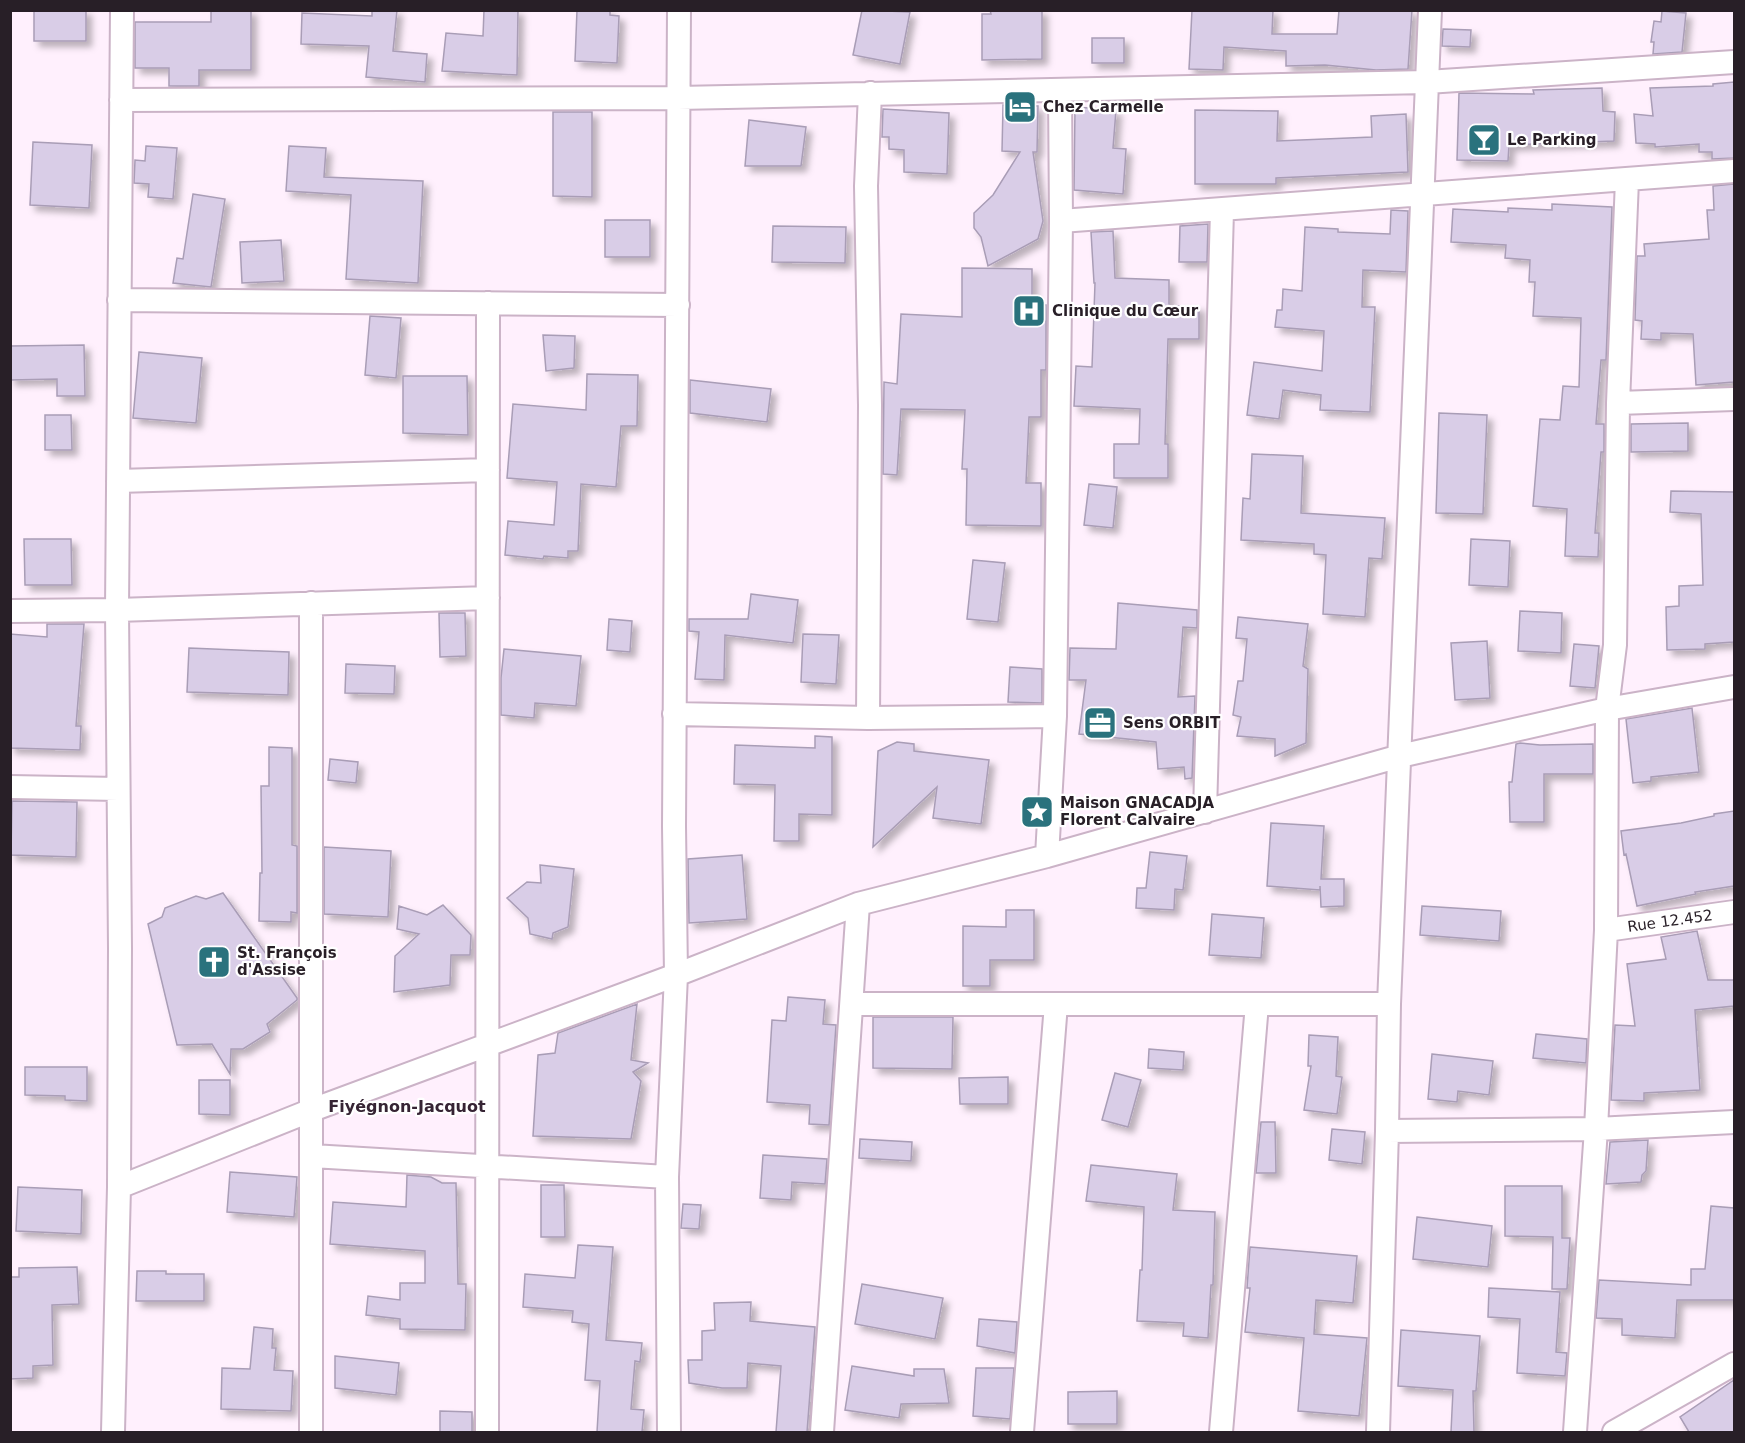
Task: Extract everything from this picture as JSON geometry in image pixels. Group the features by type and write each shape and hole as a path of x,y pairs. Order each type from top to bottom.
{"street":[{"path":"113,1432 119,1187 117,610 122,10"},
{"path":"669,1432 667,1177 676,975 674,714 679,10"},
{"path":"1378,1432 1389,1004 1430,10"},
{"path":"121,100 678,98 1060,91 1427,82 1734,62"},
{"path":"1047,856 1055,716 1061,221 1060,91"},
{"path":"868,718 870,405 866,186 870,93"},
{"path":"1061,221 1222,211 1734,171"},
{"path":"1575,1432 1596,1129 1606,930 1607,709 1615,645 1618,403 1627,180"},
{"path":"1204,812 1222,211"},
{"path":"119,300 678,305"},
{"path":"488,303 488,1432"},
{"path":"1618,403 1734,399"},
{"path":"118,481 488,470"},
{"path":"10,611 117,610 488,598"},
{"path":"311,603 311,1432"},
{"path":"119,1187 312,1110 676,975 858,904 1047,856 1400,756 1607,709 1734,687"},
{"path":"674,714 868,718 1055,716"},
{"path":"10,787 118,789"},
{"path":"838,1432 822,1432 853,1004 858,904"},
{"name":"Rue 12.452","path":"1606,930 1734,912"},
{"path":"853,1004 1389,1004"},
{"path":"1022,1432 1056,1004"},
{"path":"1221,1432 1257,1004"},
{"path":"1387,1131 1596,1129 1734,1122"},
{"path":"312,1156 667,1177"},
{"path":"1614,1432 1734,1364"}],"building":[{"path":"34,10 86,10 86,41 34,41"},
{"path":"211,10 251,10 251,70 199,70 199,86 169,86 169,68 135,68 135,22 211,22"},
{"path":"372,10 397,10 393,51 427,54 425,82 366,77 369,46 301,44 302,13 372,16"},
{"path":"484,10 518,10 517,75 442,71 446,33 483,36"},
{"path":"577,10 610,10 610,15 619,16 617,63 575,61"},
{"path":"862,10 910,12 900,64 853,55"},
{"path":"990,10 1042,10 1042,59 982,60 982,14 991,14"},
{"path":"1192,10 1273,10 1272,34 1337,34 1339,10 1412,10 1408,69 1376,70 1325,65 1286,66 1286,51 1224,47 1223,70 1189,69"},
{"path":"1662,11 1686,13 1682,52 1653,54 1654,42 1651,42 1654,21 1661,22"},
{"path":"1443,29 1471,30 1470,47 1442,46"},
{"path":"1092,38 1124,38 1124,63 1092,63"},
{"path":"1734,82 1734,158 1712,159 1712,152 1699,152 1699,144 1655,147 1655,144 1636,143 1634,114 1653,116 1650,88 1713,86 1713,84"},
{"path":"1602,88 1603,111 1615,112 1614,141 1509,145 1508,161 1457,160 1459,93 1534,94 1533,90"},
{"path":"1003,105 1038,106 1037,152 1033,152 1043,221 1038,239 988,266 981,237 974,228 974,213 993,195 1020,152 1002,151"},
{"path":"1075,107 1116,110 1113,148 1126,149 1123,194 1074,190"},
{"path":"883,109 949,113 947,174 904,172 904,150 889,149 889,137 882,137"},
{"path":"1195,110 1278,111 1277,141 1372,137 1371,116 1406,114 1408,172 1276,178 1276,184 1195,184"},
{"path":"553,112 592,112 592,197 553,196"},
{"path":"749,120 806,127 801,166 745,166"},
{"path":"33,142 92,145 89,208 30,205"},
{"path":"146,146 177,148 173,199 148,197 149,184 134,183 135,160 145,161"},
{"path":"289,146 326,148 324,177 423,181 418,283 346,279 351,195 286,191"},
{"path":"1734,184 1734,382 1696,385 1693,334 1661,333 1661,340 1641,339 1642,321 1635,320 1637,256 1645,256 1644,244 1709,239 1707,210 1714,210 1713,186"},
{"path":"193,194 225,199 211,287 173,283 177,258 183,259"},
{"path":"1552,204 1612,207 1606,360 1601,360 1596,424 1604,424 1604,452 1601,452 1595,533 1599,533 1598,557 1565,556 1567,509 1533,506 1540,419 1560,420 1563,386 1579,387 1581,318 1533,316 1535,282 1529,282 1530,260 1505,258 1506,245 1451,242 1453,209 1508,212 1508,208 1552,210"},
{"path":"1391,210 1408,211 1406,272 1363,270 1362,307 1375,307 1370,412 1320,410 1321,395 1283,390 1279,419 1247,415 1254,362 1322,371 1324,331 1275,327 1277,310 1282,310 1283,289 1302,291 1305,227 1338,229 1338,232 1390,234"},
{"path":"605,220 650,220 650,257 605,257"},
{"path":"1208,224 1207,262 1179,262 1180,226"},
{"path":"773,226 846,227 845,263 772,262"},
{"path":"1113,231 1115,278 1169,280 1169,306 1199,306 1199,339 1168,339 1165,444 1168,444 1168,478 1114,478 1114,444 1139,444 1140,409 1074,406 1076,366 1092,367 1095,283 1091,232"},
{"path":"281,240 284,281 242,283 240,242"},
{"path":"962,268 1032,269 1032,305 1046,305 1046,370 1041,370 1041,417 1029,417 1026,483 1041,483 1041,526 966,525 967,469 962,469 965,410 901,409 897,475 883,474 884,382 897,384 901,314 962,317"},
{"path":"370,316 401,318 396,378 365,375"},
{"path":"543,335 575,336 574,368 546,371"},
{"path":"84,345 85,396 57,396 57,379 10,380 10,346"},
{"path":"139,352 202,358 196,423 133,418"},
{"path":"587,374 638,375 637,426 621,426 616,487 581,484 578,551 568,551 568,558 544,556 543,559 505,555 508,521 554,525 557,482 507,478 513,404 586,410"},
{"path":"403,376 467,376 468,435 403,433"},
{"path":"690,380 771,389 767,422 690,413"},
{"path":"1439,413 1487,415 1483,514 1436,513"},
{"path":"45,415 71,415 72,450 45,450"},
{"path":"1688,423 1688,451 1631,452 1631,424"},
{"path":"1252,454 1303,456 1301,513 1385,518 1382,559 1369,558 1365,617 1323,614 1326,555 1314,554 1314,544 1241,540 1243,498 1250,499"},
{"path":"1089,484 1117,487 1113,528 1084,525"},
{"path":"1671,491 1734,492 1734,642 1705,644 1705,649 1667,650 1666,607 1679,606 1679,586 1703,585 1701,514 1670,512"},
{"path":"24,539 71,539 72,585 25,585"},
{"path":"1471,539 1510,541 1508,587 1469,585"},
{"path":"973,560 1005,563 998,622 967,619"},
{"path":"751,594 798,600 793,643 725,635 724,680 695,679 699,632 689,631 689,619 748,619"},
{"path":"1118,603 1197,610 1197,628 1183,627 1178,697 1195,696 1192,778 1185,779 1184,767 1158,769 1156,742 1079,734 1086,680 1069,680 1070,648 1116,649"},
{"path":"1520,611 1562,613 1561,653 1518,651"},
{"path":"439,613 465,613 466,656 440,657"},
{"path":"1238,617 1308,624 1303,666 1308,669 1306,743 1275,756 1275,739 1237,736 1241,717 1233,715 1238,681 1243,681 1247,639 1236,638"},
{"path":"609,619 632,621 630,652 607,650"},
{"path":"47,624 84,624 76,726 81,726 80,750 10,748 10,634 47,637"},
{"path":"803,634 839,635 836,684 801,682"},
{"path":"1487,641 1490,698 1455,700 1451,643"},
{"path":"1574,644 1599,646 1595,688 1570,686"},
{"path":"189,648 289,652 288,695 187,692"},
{"path":"504,649 581,656 576,706 535,703 534,718 501,715"},
{"path":"346,664 395,666 394,694 345,693"},
{"path":"1010,667 1042,669 1042,703 1008,702"},
{"path":"1692,708 1699,772 1651,777 1651,781 1633,783 1626,719"},
{"path":"815,736 832,737 832,815 799,814 799,841 774,841 775,785 734,784 735,745 815,748"},
{"path":"897,742 914,744 914,751 989,760 981,824 933,818 937,787 873,847 878,751"},
{"path":"1516,744 1593,744 1593,774 1544,774 1544,822 1510,822 1509,782 1512,782"},
{"path":"269,747 292,748 292,845 297,846 297,913 291,912 291,922 259,921 260,873 262,873 261,786 269,786"},
{"path":"330,759 358,762 356,783 328,780"},
{"path":"12,801 77,802 76,857 11,855"},
{"path":"1734,811 1734,886 1695,892 1696,894 1637,906 1626,854 1624,855 1621,831 1681,823"},
{"path":"1271,823 1324,826 1321,879 1344,879 1344,906 1321,907 1320,886 1320,890 1267,886"},
{"path":"324,847 391,851 388,917 324,914"},
{"path":"1150,852 1187,856 1183,890 1175,889 1174,910 1136,908 1137,888 1146,888"},
{"path":"742,855 747,919 689,923 688,859"},
{"path":"540,865 574,869 568,927 553,933 552,939 530,934 528,918 507,898 527,882 541,883"},
{"name":"St. François d'Assise","path":"223,893 297,998 267,1024 270,1032 243,1049 231,1049 230,1074 212,1044 177,1045 148,924 162,917 165,908 196,896 206,899"},
{"path":"443,905 471,935 470,955 451,955 450,985 394,992 395,956 419,934 397,929 399,906 427,915"},
{"path":"1422,906 1501,911 1499,941 1420,935"},
{"path":"1006,910 1034,910 1034,960 990,960 990,986 963,986 963,926 1006,927"},
{"path":"1212,914 1264,918 1261,958 1209,955"},
{"path":"1697,931 1708,980 1734,980 1734,1006 1695,1010 1700,1090 1644,1093 1644,1101 1611,1100 1615,1025 1635,1026 1627,964 1666,959 1661,937"},
{"path":"788,997 825,1000 823,1024 836,1025 829,1125 809,1124 810,1105 767,1102 772,1020 786,1021"},
{"path":"637,1004 631,1060 648,1063 633,1072 641,1081 631,1139 533,1136 538,1055 555,1053 558,1033"},
{"path":"873,1017 953,1017 952,1069 873,1068"},
{"path":"1536,1034 1587,1039 1586,1063 1533,1058"},
{"path":"1309,1035 1338,1037 1336,1076 1342,1077 1337,1114 1304,1110 1311,1066 1308,1066"},
{"path":"1149,1049 1184,1052 1183,1070 1148,1068"},
{"path":"1432,1054 1493,1061 1489,1095 1458,1091 1457,1102 1428,1099"},
{"path":"25,1067 87,1067 87,1101 65,1100 65,1096 25,1095"},
{"path":"1115,1073 1141,1080 1128,1127 1102,1120"},
{"path":"1008,1077 1008,1104 960,1104 959,1078"},
{"path":"199,1080 230,1080 230,1115 199,1114"},
{"path":"1261,1122 1275,1122 1276,1173 1256,1173"},
{"path":"1332,1129 1365,1132 1362,1164 1329,1160"},
{"path":"860,1139 912,1142 911,1161 859,1158"},
{"path":"1648,1140 1646,1171 1642,1175 1641,1182 1606,1184 1610,1142"},
{"path":"763,1155 827,1159 825,1184 792,1182 791,1200 760,1198"},
{"path":"1091,1165 1177,1174 1173,1210 1215,1212 1213,1285 1211,1285 1208,1338 1183,1336 1184,1323 1137,1321 1140,1270 1142,1270 1144,1207 1086,1201"},
{"path":"230,1172 297,1177 294,1217 227,1212"},
{"path":"407,1175 431,1177 442,1183 456,1183 458,1284 466,1284 465,1330 400,1329 400,1319 366,1315 368,1296 400,1300 400,1283 425,1283 425,1251 330,1244 333,1202 406,1207"},
{"path":"541,1185 564,1185 565,1237 541,1237"},
{"path":"1505,1186 1562,1186 1562,1238 1570,1238 1567,1289 1552,1289 1553,1237 1505,1236"},
{"path":"18,1187 82,1190 81,1234 16,1231"},
{"path":"683,1204 701,1205 699,1229 681,1228"},
{"path":"1711,1206 1734,1208 1734,1300 1677,1300 1675,1338 1622,1335 1622,1319 1596,1318 1599,1280 1691,1285 1691,1269 1705,1269"},
{"path":"1417,1217 1492,1226 1488,1267 1413,1259"},
{"path":"578,1245 613,1247 606,1340 642,1343 640,1362 635,1361 631,1409 644,1410 642,1432 597,1432 600,1381 585,1380 589,1324 572,1322 573,1311 523,1307 525,1274 575,1278"},
{"path":"1250,1247 1357,1256 1353,1303 1316,1300 1314,1334 1367,1338 1359,1416 1298,1411 1304,1338 1245,1332 1250,1288 1247,1288"},
{"path":"77,1267 79,1304 52,1305 53,1365 33,1366 33,1378 10,1379 10,1277 19,1277 19,1268"},
{"path":"137,1271 204,1274 204,1301 136,1301"},
{"path":"862,1284 943,1298 935,1339 855,1324"},
{"path":"1489,1288 1560,1292 1556,1352 1567,1353 1565,1376 1517,1373 1520,1319 1488,1317"},
{"path":"751,1302 750,1321 815,1327 807,1432 776,1432 781,1366 748,1363 747,1388 722,1388 689,1383 688,1360 702,1360 702,1331 715,1330 714,1303"},
{"path":"979,1319 1017,1322 1015,1353 977,1346"},
{"path":"254,1327 273,1329 272,1348 276,1348 274,1370 293,1371 291,1411 221,1409 222,1368 250,1369"},
{"path":"1401,1330 1480,1336 1476,1391 1473,1391 1474,1432 1451,1432 1453,1390 1398,1386"},
{"path":"335,1356 399,1363 396,1395 335,1388"},
{"path":"852,1366 914,1376 914,1369 944,1369 949,1403 901,1404 899,1418 845,1410"},
{"path":"976,1368 1014,1368 1010,1419 973,1416"},
{"path":"1734,1380 1734,1432 1689,1432 1680,1417"},
{"path":"1117,1391 1117,1424 1068,1424 1068,1392"},
{"path":"440,1411 472,1412 472,1432 440,1432"}],"place":[{"name":"Chez Carmelle","path":"1020,107"},
{"name":"Le Parking","path":"1484,140"},
{"name":"Clinique du Cœur","path":"1029,311"},
{"name":"Sens ORBIT","path":"1100,723"},
{"name":"Maison GNACADJA Florent Calvaire","path":"1037,812"},
{"name":"St. François d'Assise","path":"214,962"}],"district":[{"name":"Fiyégnon-Jacquot","path":"407,1106"}]}
